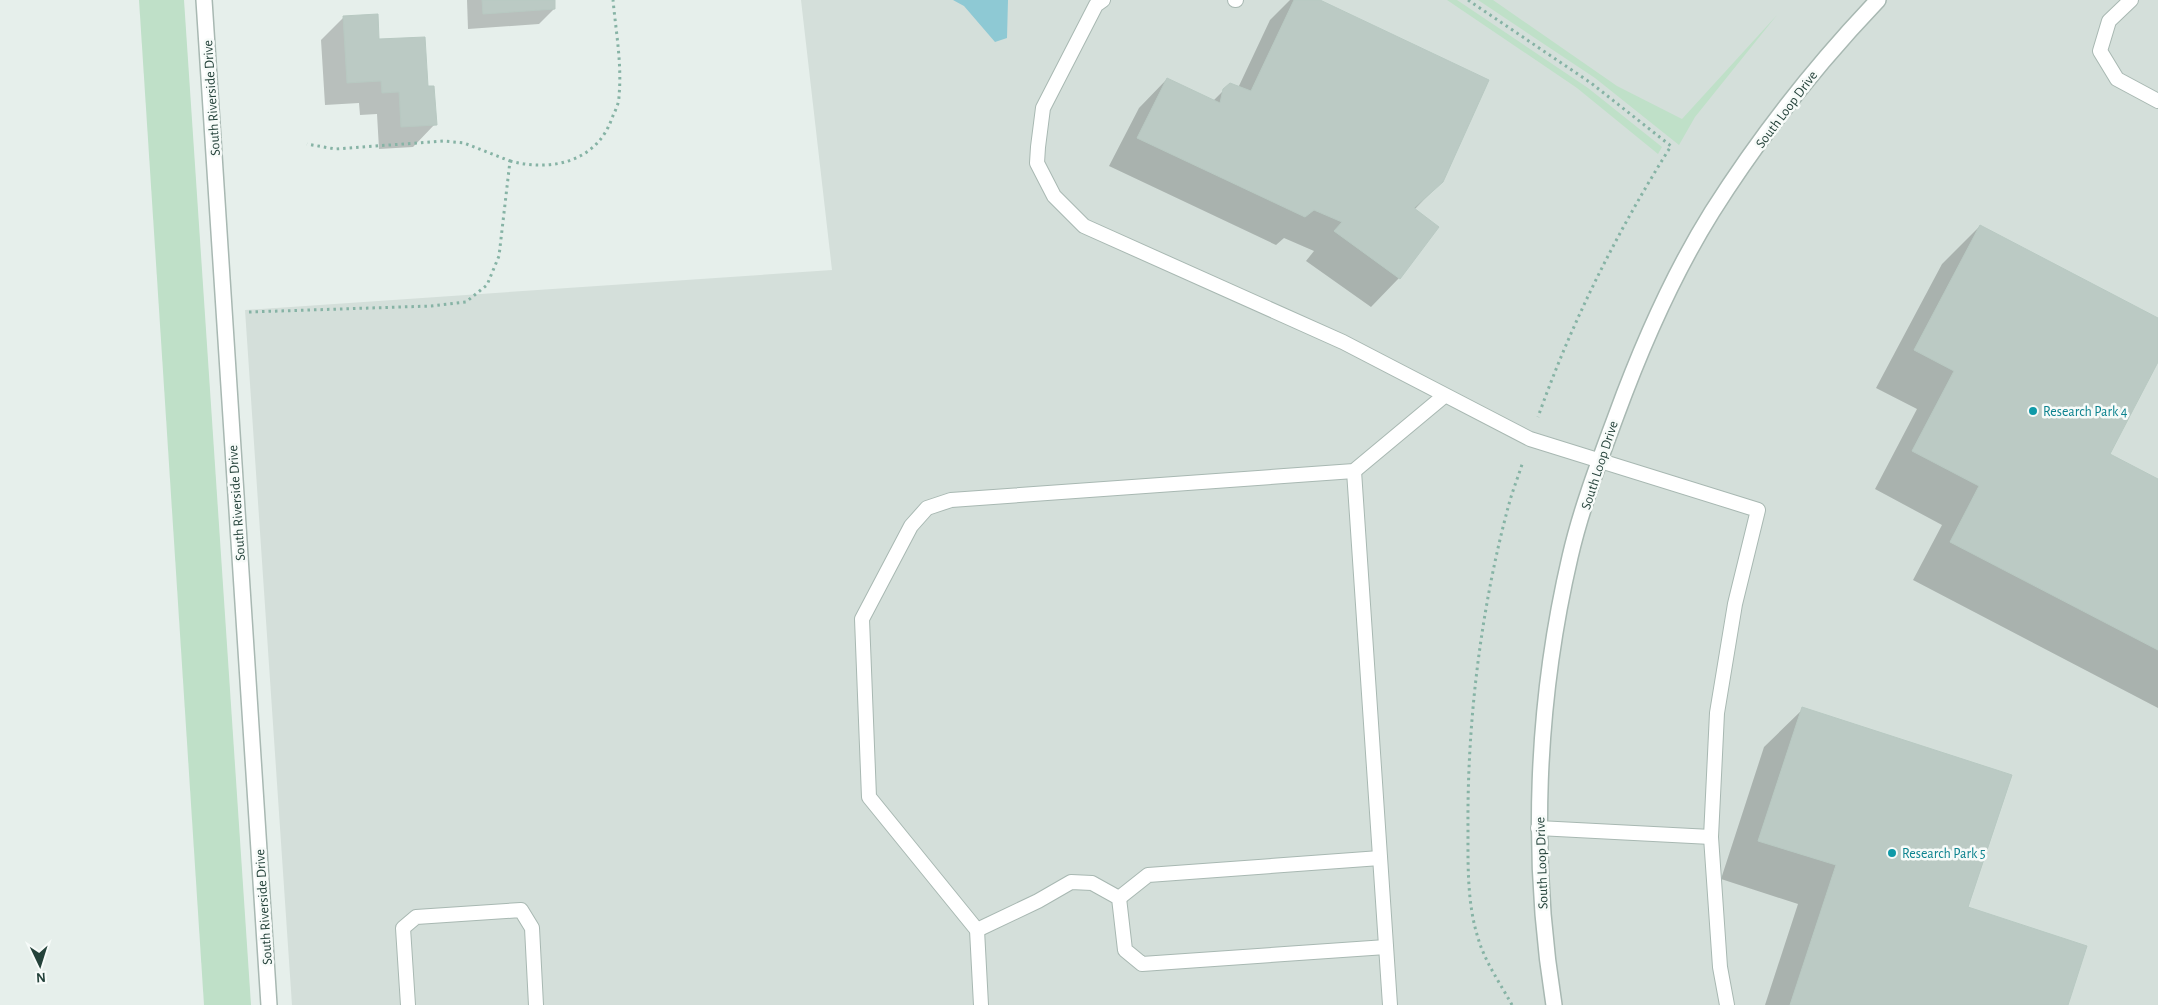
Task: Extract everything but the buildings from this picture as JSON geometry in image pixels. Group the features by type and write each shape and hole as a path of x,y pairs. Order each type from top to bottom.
{"street":[{"name":"South Riverside Drive","path":"204,0 269,1005"},
{"name":"South Loop Drive","path":"1554,1005 1544,929 1538,828 1542,741 1554,640 1571,555 1600,460 1639,352 1680,268 1712,212 1804,83 1878,0"}],"lane":[{"path":"1103,0 1096,5 1044,108 1037,163 1054,196 1084,226 1344,342 1530,440 1758,510 1735,604 1717,712 1711,837 1720,967 1727,1005"},
{"path":"2132,0 2109,21 2100,51 2117,79 2158,101"},
{"path":"981,1005 977,930 869,797 862,619 911,526 927,508 951,500 1354,471 1444,396"},
{"path":"1354,471 1390,1005"},
{"path":"1538,828 1711,837"},
{"path":"1119,898 1148,875 1380,858"},
{"path":"977,930 1038,901 1071,882 1092,883 1119,898"},
{"path":"1119,898 1124,950 1142,964 1386,947"},
{"path":"408,1005 403,928 416,917 521,910 532,928 536,1005"}],"path":[{"path":"307,144 334,149 444,141 464,143 526,166 549,166 568,162 592,150 609,127 620,98 613,0"},
{"path":"1468,0 1591,83 1671,146 1644,189 1590,289 1553,375 1537,419"},
{"path":"223,313 432,306 466,302 487,285 499,256 510,161"},
{"path":"1512,1005 1484,957 1472,918 1468,858 1467,793 1470,746 1484,630 1503,526 1523,460"}],"shaded area":[{"path":"801,0 2158,0 2158,1005 292,1005 245,310 832,270"}],"green space":[{"path":"139,0 184,0 251,1005 204,1005"},
{"path":"1447,0 1457,0 1588,88 1662,147 1658,154 1577,88"},
{"path":"1478,0 1493,0 1617,86 1682,119 1777,15 1695,117 1679,145 1595,78"}],"water":[{"path":"953,0 1008,0 1007,38 995,42 964,6"}],"place":[{"name":"Research Park 4","path":"2033,411"},
{"name":"Research Park 5","path":"1892,853"}]}
